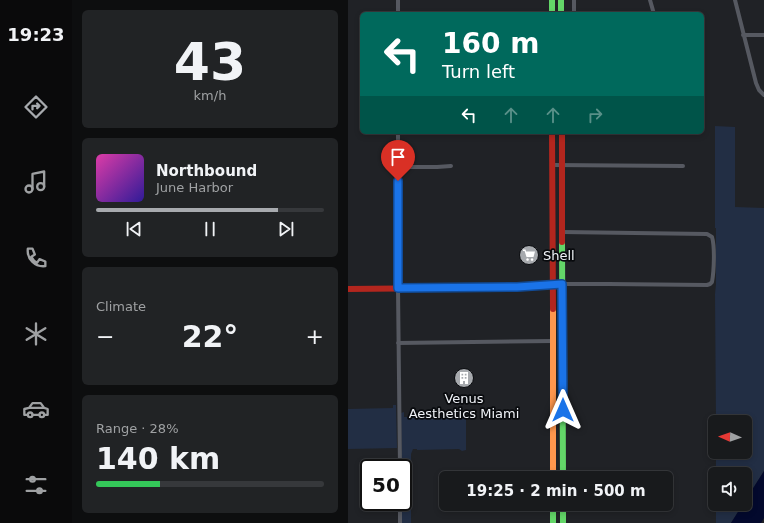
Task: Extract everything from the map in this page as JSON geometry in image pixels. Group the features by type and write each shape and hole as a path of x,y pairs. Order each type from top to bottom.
{"main road":[{"path":"552,0 552,12"},
{"path":"561,0 561,12"},
{"path":"552,134 553,471"},
{"path":"562,134 563,471"},
{"path":"348,288 517,287 562,284"},
{"path":"553,421 559,435 563,438"},
{"path":"553,521 563,521"}],"street":[{"path":"398,0 398,12"},
{"path":"574,0 574,12"},
{"path":"650,0 653,12"},
{"path":"735,0 756,82 763,94"},
{"path":"744,35 764,35"},
{"path":"398,134 400,459"},
{"path":"552,165 683,166"},
{"path":"398,167 451,166"},
{"path":"562,232 702,234 710,236 714,244 713,276 710,284 562,284"},
{"path":"398,343 553,341"},
{"path":"400,511 400,523"}],"shaded area":[{"path":"715,126 735,127 735,207 764,208 764,471 752,490 752,467 716,467 716,459 752,459 752,415 716,415"},
{"path":"393,405 396,405 397,448 348,449 348,409 393,408"},
{"path":"404,412 404,417 466,416 466,450 413,449 411,459 402,459 401,413"},
{"path":"764,471 764,518 761,523 731,523 739,511 752,511 752,490"},
{"path":"402,511 411,511 411,523 401,523"},
{"path":"716,511 739,511 731,523 716,523"}],"traffic: fast":[{"path":"552,0 552,12"},
{"path":"561,0 561,12"},
{"path":"562,242 563,471"},
{"path":"553,511 553,523"},
{"path":"563,511 563,523"}],"traffic: slow":[{"path":"447,288 557,285"},
{"path":"553,309 553,471"}],"traffic: jam":[{"path":"552,134 553,309"},
{"path":"562,134 562,242"},
{"path":"348,289 447,288"}],"place":[{"name":"Shell","path":"529,255"},
{"name":"Venus Aesthetics Miami","path":"464,378"}],"route":[{"path":"398,181 398,288 517,287 562,284 563,410"}]}
